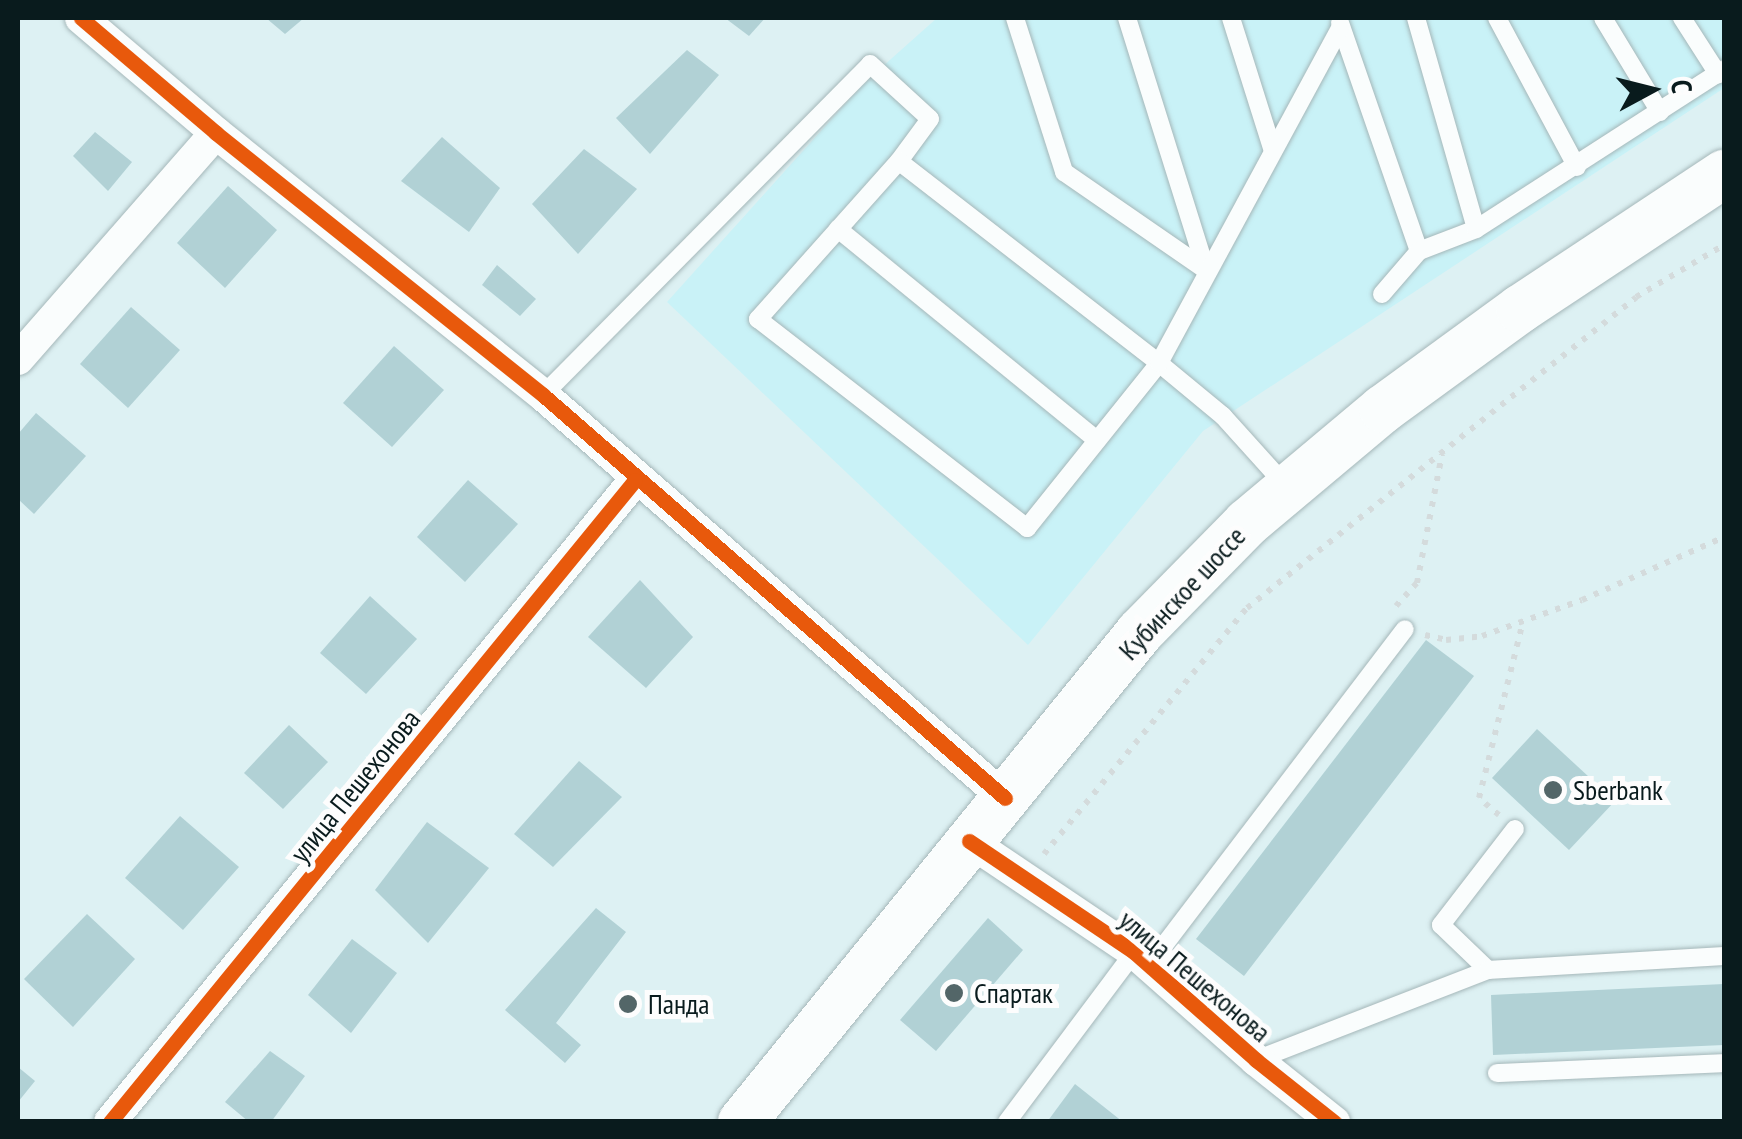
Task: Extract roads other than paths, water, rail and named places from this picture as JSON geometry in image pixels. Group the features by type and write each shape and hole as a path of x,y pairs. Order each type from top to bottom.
{"main road":[{"name":"Кубинское шоссе","path":"742,1122 1140,632 1288,488 1382,409 1520,309 1724,174"}],"street":[{"path":"101,24 216,133 542,396 1005,798"},
{"path":"18,358 216,133"},
{"name":"улица Пешехонова","path":"110,1122 635,480"},
{"name":"улица Пешехонова","path":"970,841 1142,958 1256,1060 1334,1122"}],"lane":[{"path":"1015,18 1064,172 1206,270"},
{"path":"1127,18 1206,270"},
{"path":"1231,18 1273,151"},
{"path":"1416,18 1476,230"},
{"path":"1497,18 1578,167"},
{"path":"1604,18 1660,112"},
{"path":"1382,294 1419,251 1476,230 1721,72 1682,18"},
{"path":"542,396 870,64 930,118 898,161 758,318 1027,528 1160,362 1340,22"},
{"path":"1340,22 1419,251"},
{"path":"898,161 1160,362 1223,416 1288,488"},
{"path":"838,229 1097,440"},
{"path":"1007,1122 1405,630"},
{"path":"1488,970 1441,925 1515,829"},
{"path":"1256,1060 1488,970 1724,956"},
{"path":"1497,1074 1724,1063"}],"place":[{"name":"Sberbank","path":"1553,790"},
{"name":"Спартак","path":"954,993"},
{"name":"Панда","path":"628,1004"}]}
